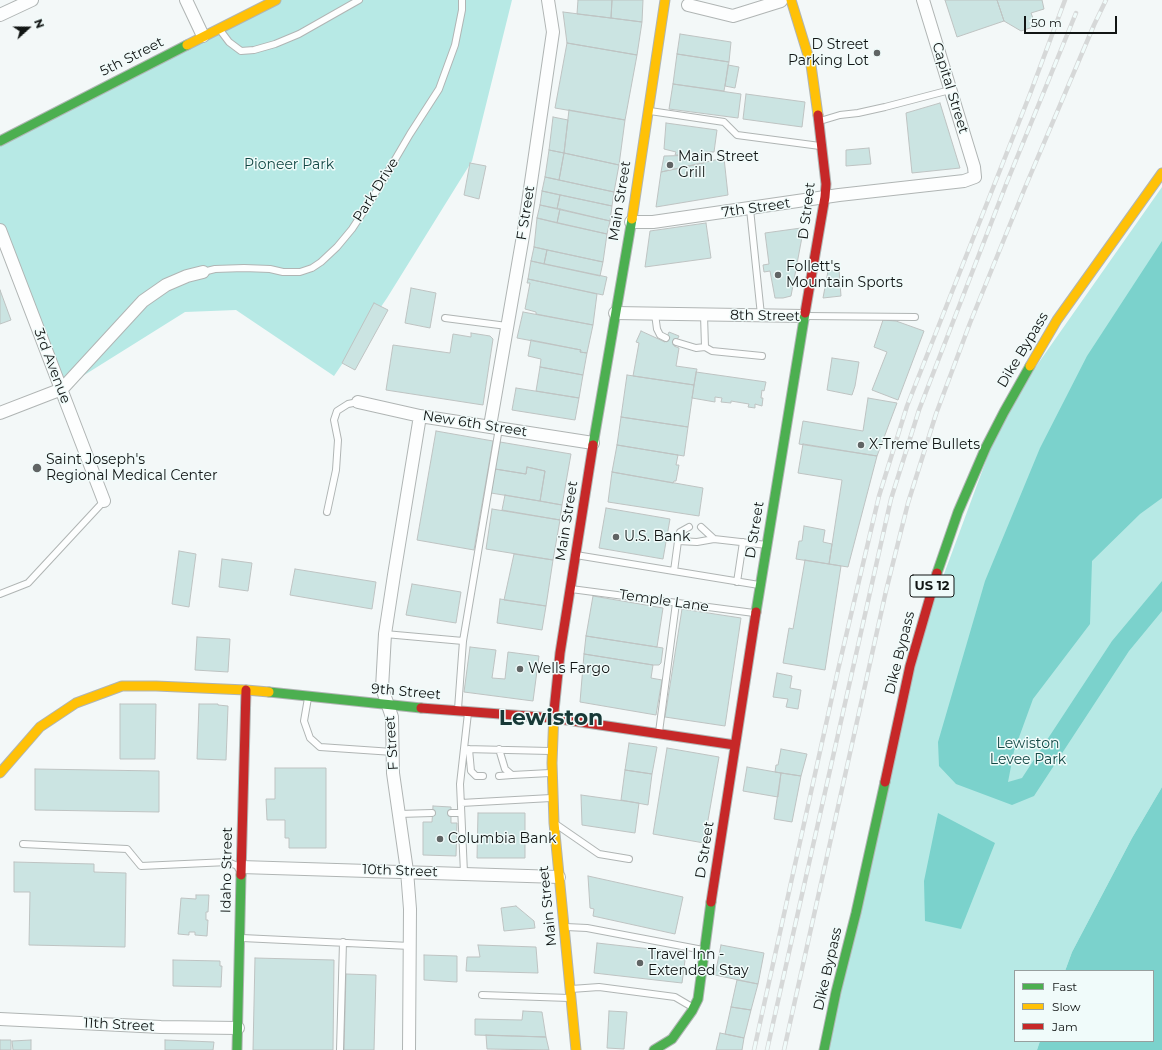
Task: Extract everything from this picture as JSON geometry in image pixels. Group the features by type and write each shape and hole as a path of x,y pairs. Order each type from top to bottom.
{"main road":[{"name":"5th Street","path":"0,141 276,0"},
{"name":"Main Street","path":"576,1050 554,823 552,773 553,718 560,653 631,222 665,0"},
{"name":"D Street","path":"654,1050 672,1039 694,1008 698,998 760,586 825,197 826,184 811,65 786,0"},
{"name":"Dike Bypass","path":"824,1050 910,666 931,590 958,512 983,454 1004,412 1057,320 1088,274 1162,173"},
{"name":"9th Street","path":"0,773 40,727 76,704 122,686 246,690 388,705 553,718 735,745"},
{"name":"Idaho Street","path":"237,1050 246,690"},
{"path":"570,994 584,1041"}],"street":[{"path":"0,15 32,0"},
{"path":"186,0 203,36"},
{"name":"F Street","path":"494,427 507,326 524,230 553,32 548,0"},
{"path":"703,0 685,5 733,16 786,0"},
{"name":"Capital Street","path":"923,0 974,167 975,177"},
{"name":"7th Street","path":"631,222 653,222 825,197 964,181 975,177"},
{"name":"3rd Avenue","path":"0,230 104,501"},
{"path":"0,413 62,389 144,301 166,284 203,272"},
{"name":"8th Street","path":"615,313 804,316"},
{"name":"New 6th Street","path":"358,402 420,416 594,443"},
{"name":"F Street","path":"409,1050 410,909 407,871 393,773 392,717 382,688 385,634 420,416"},
{"name":"10th Street","path":"241,867 407,871 559,877"},
{"name":"11th Street","path":"0,1019 161,1027 238,1028"}],"lane":[{"path":"220,28 229,42 241,50 254,50 275,44 299,34 359,0"},
{"name":"Park Drive","path":"203,272 215,269 244,268 283,272 300,272 312,268 321,262 337,247 373,197 410,134 439,89 455,45 462,10 462,0"},
{"path":"819,122 840,115 865,111 950,90"},
{"path":"648,111 724,122 737,135 821,147"},
{"path":"750,209 761,316"},
{"path":"655,314 657,329 660,336 666,338"},
{"path":"704,315 705,347"},
{"name":"8th Street","path":"804,316 915,317"},
{"path":"445,318 507,326"},
{"path":"676,342 696,348 705,347 712,351 762,356"},
{"path":"327,512 336,470 338,440 334,420 337,411 348,404 358,402"},
{"path":"457,710 463,640 494,427"},
{"path":"0,594 28,583 104,501"},
{"path":"674,571 680,532 689,527"},
{"path":"701,528 714,539"},
{"path":"678,541 697,542 714,539 767,545"},
{"path":"737,582 743,542"},
{"path":"576,555 760,586"},
{"name":"Temple Lane","path":"571,589 756,613"},
{"path":"658,734 676,603"},
{"path":"385,634 463,640"},
{"path":"308,696 304,721 310,738 320,747 393,752"},
{"path":"464,873 460,784 467,748 468,711"},
{"path":"467,748 552,751"},
{"path":"467,748 471,771 476,776 483,776"},
{"path":"499,749 505,769 512,776"},
{"path":"499,776 552,773"},
{"path":"461,803 553,798"},
{"path":"399,814 432,813"},
{"path":"451,813 461,813"},
{"path":"554,823 599,854 629,859"},
{"path":"23,844 127,849 141,866 228,862 241,867"},
{"path":"564,927 587,928 705,950"},
{"path":"239,937 410,946"},
{"path":"340,1050 343,942"},
{"path":"482,995 570,994 599,987 675,996 694,1008"}],"green space":[{"name":"Pioneer Park","path":"276,0 512,0 472,161 387,298 334,376 236,310 185,312 62,389 0,230 0,141"},
{"name":"Lewiston Levee Park","path":"1162,187 1162,787 1132,838 1072,952 1065,970 1014,970 1014,1042 1040,1042 1037,1050 824,1050 910,666 1004,412"}],"shaded area":[{"path":"1162,241 1162,498 1140,514 1092,561 1090,624 1033,699 1014,751 1008,782 1022,778 1112,641 1162,581 1162,611 1129,651 1034,796 1012,805 956,784 939,766 938,742 985,581 1040,448 1087,356"},
{"path":"1162,787 1162,1050 1037,1050 1040,1042 1154,1042 1154,970 1065,970 1072,952 1132,838"},
{"path":"938,813 995,843 961,929 925,921 924,881"}],"building":[{"path":"578,0 612,0 611,18 577,14"},
{"path":"612,0 643,0 642,22 611,18"},
{"path":"945,0 997,0 1004,21 957,37"},
{"path":"997,0 1042,0 1044,9 1031,13 1036,26 1021,31 1004,21"},
{"path":"563,12 642,22 637,55 567,43"},
{"path":"680,34 731,42 729,62 677,54"},
{"path":"567,43 637,55 625,120 555,108"},
{"path":"677,54 729,62 724,91 673,84"},
{"path":"728,65 739,67 735,88 725,86"},
{"path":"673,84 741,94 738,118 669,109"},
{"path":"746,94 805,102 802,127 743,119"},
{"path":"940,103 960,168 912,173 906,113"},
{"path":"569,110 625,120 619,165 564,153"},
{"path":"553,117 568,120 564,153 549,150"},
{"path":"666,123 717,130 714,152 705,152 703,155 675,155 676,152 664,149"},
{"path":"869,148 871,164 846,166 846,150"},
{"path":"549,150 564,153 559,180 545,177"},
{"path":"564,153 619,165 614,192 559,180"},
{"path":"703,155 704,163 661,172 664,156"},
{"path":"724,158 728,195 656,207 661,172"},
{"path":"470,163 486,166 479,199 464,195"},
{"path":"545,177 614,192 612,206 542,191"},
{"path":"542,191 560,195 557,209 540,205"},
{"path":"560,195 612,206 610,221 557,209"},
{"path":"540,205 560,209 557,223 537,218"},
{"path":"560,209 610,221 607,234 557,223"},
{"path":"537,218 607,234 603,262 534,247"},
{"path":"706,223 711,258 645,267 650,231"},
{"path":"801,228 802,237 791,296 775,298 770,271 764,272 763,265 769,264 765,233"},
{"path":"534,247 547,250 544,264 531,261"},
{"path":"547,250 603,262 600,276 544,264"},
{"path":"531,261 607,277 603,295 528,279"},
{"path":"839,270 841,296 823,298 828,271"},
{"path":"528,279 597,294 593,325 536,314 536,312 525,309 530,283 527,283"},
{"path":"411,288 436,293 430,328 405,323"},
{"path":"0,290 11,320 0,324"},
{"path":"374,303 388,310 355,370 342,363"},
{"path":"523,312 593,325 587,353 580,352 581,350 517,338"},
{"path":"883,320 896,321 924,331 898,400 872,390 887,352 874,347"},
{"path":"641,331 665,342 669,332 679,336 674,346 679,348 676,366 697,369 694,385 633,376 639,343 636,342"},
{"path":"471,333 490,336 493,339 483,405 386,390 393,345 450,353 453,334 471,337"},
{"path":"531,340 581,350 580,352 587,353 583,375 540,367 541,359 528,356"},
{"path":"832,358 859,362 852,395 827,390"},
{"path":"540,367 583,375 579,398 536,391"},
{"path":"696,372 766,382 764,391 762,390 762,406 755,404 755,408 748,407 749,404 731,401 731,403 721,402 722,398 715,397 715,402 692,398"},
{"path":"627,375 694,385 688,427 621,417"},
{"path":"516,388 579,398 575,420 512,410"},
{"path":"868,398 897,403 877,456 799,444 803,421 863,431"},
{"path":"621,417 688,427 684,456 617,445"},
{"path":"436,431 493,441 474,550 417,540"},
{"path":"500,442 571,454 562,505 540,501 545,471 527,467 526,474 495,469"},
{"path":"803,444 877,456 848,567 829,564 842,480 798,473"},
{"path":"617,445 678,455 676,465 679,465 676,481 673,483 612,472"},
{"path":"527,467 545,471 540,501 491,493 495,469 526,474"},
{"path":"612,472 703,488 699,516 608,502"},
{"path":"505,495 562,505 560,520 502,510"},
{"path":"606,508 670,519 663,559 599,548"},
{"path":"492,509 560,520 553,560 486,549"},
{"path":"804,526 825,530 823,542 832,544 829,564 796,559 799,541 802,541"},
{"path":"179,551 196,554 189,607 172,604"},
{"path":"514,554 553,560 546,606 504,600"},
{"path":"222,559 252,563 248,591 219,587"},
{"path":"805,560 841,566 825,670 783,663 789,628 793,629"},
{"path":"295,569 376,582 372,609 290,595"},
{"path":"412,584 461,592 456,623 406,615"},
{"path":"593,596 663,608 657,647 586,636"},
{"path":"500,599 546,606 542,630 497,623"},
{"path":"682,609 741,618 725,726 665,717"},
{"path":"586,636 663,648 661,663 659,665 653,665 584,654"},
{"path":"197,637 230,639 228,672 195,670"},
{"path":"470,647 496,650 492,678 505,679 508,652 539,656 533,701 464,692"},
{"path":"584,654 653,665 651,678 662,680 656,715 580,702"},
{"path":"777,673 792,676 790,688 801,690 798,709 786,707 788,699 773,697"},
{"path":"120,704 156,704 155,759 120,759"},
{"path":"199,704 218,704 228,706 226,760 197,759"},
{"path":"629,743 657,747 652,774 625,770"},
{"path":"667,748 719,757 704,843 653,834"},
{"path":"781,749 807,754 801,776 775,772"},
{"path":"747,767 781,773 778,797 743,791"},
{"path":"275,768 326,768 326,848 289,848 289,838 285,838 285,820 267,820 266,799 275,799"},
{"path":"35,769 159,771 159,812 35,810"},
{"path":"625,770 652,774 648,805 621,800"},
{"path":"781,773 801,776 792,822 774,819"},
{"path":"581,795 639,803 635,833 582,825"},
{"name":"Columbia Bank","path":"433,806 451,807 451,823 457,823 456,856 423,855 423,822 432,822"},
{"path":"478,813 525,813 525,858 477,858"},
{"path":"14,862 94,864 94,872 126,873 125,947 29,945 30,892 14,892"},
{"path":"588,876 683,897 675,934 593,916 594,909 590,908"},
{"path":"196,895 209,895 208,912 206,912 206,920 208,920 207,936 195,935 195,932 189,932 189,935 178,934 181,898 196,899"},
{"path":"516,906 534,921 535,928 504,931 501,908"},
{"name":"Travel Inn - Extended Stay","path":"597,943 686,953 682,983 594,973"},
{"path":"478,945 536,947 538,973 466,971 467,957 480,957"},
{"path":"721,945 764,953 758,984 715,975"},
{"path":"424,955 457,956 457,982 424,980"},
{"path":"255,958 334,960 333,1050 253,1050"},
{"path":"173,960 220,961 220,966 222,966 221,987 173,986"},
{"path":"346,974 376,975 374,1050 344,1050"},
{"path":"737,980 758,984 751,1010 731,1007"},
{"path":"731,1007 751,1010 744,1038 725,1034"},
{"path":"523,1011 542,1012 546,1037 475,1035 475,1019 522,1020"},
{"path":"609,1011 627,1012 624,1049 607,1048"},
{"path":"720,1033 744,1038 742,1050 716,1050"},
{"path":"486,1035 546,1037 549,1050 487,1049"},
{"path":"0,1040 11,1040 11,1050 0,1050"},
{"path":"31,1040 31,1050 13,1050 12,1041"},
{"path":"165,1040 214,1042 213,1050 165,1050"}],"railway":[{"path":"754,1050 838,670 879,496 907,406 1030,94 1065,0"},
{"path":"784,1050 886,591 908,503 936,414 970,323 1024,190 1106,0"},
{"path":"767,1050 891,499 919,410 1007,182 1076,13"}],"traffic: fast":[{"path":"0,141 187,45"},
{"path":"593,445 632,219"},
{"path":"756,612 805,313"},
{"path":"937,573 958,512 986,447 1030,366"},
{"path":"269,692 421,708"},
{"path":"824,1050 885,782"},
{"path":"237,1050 241,875"},
{"path":"654,1050 672,1039 692,1011 698,999 711,902"}],"traffic: slow":[{"path":"187,45 276,0"},
{"path":"632,219 665,0"},
{"path":"791,0 811,65 818,115"},
{"path":"1030,366 1057,320 1162,173"},
{"path":"0,773 40,727 76,703 122,686 156,686 269,692"},
{"path":"554,711 552,763 554,823 576,1050"}],"traffic: jam":[{"path":"805,313 826,184 818,115"},
{"path":"554,711 560,653 593,445"},
{"path":"885,782 910,666 937,573"},
{"path":"711,902 756,612"},
{"path":"241,875 246,690"},
{"path":"421,708 553,718 735,745"}],"place":[{"name":"D Street Parking Lot","path":"877,53"},
{"name":"Main Street Grill","path":"670,165"},
{"name":"Follett's Mountain Sports","path":"778,275"},
{"name":"X-Treme Bullets","path":"861,445"},
{"name":"Saint Joseph's Regional Medical Center","path":"37,468"},
{"name":"U.S. Bank","path":"616,537"},
{"name":"Wells Fargo","path":"520,669"},
{"name":"Columbia Bank","path":"440,839"},
{"name":"Travel Inn - Extended Stay","path":"640,963"}],"district":[{"name":"Lewiston","path":"551,719"}]}
